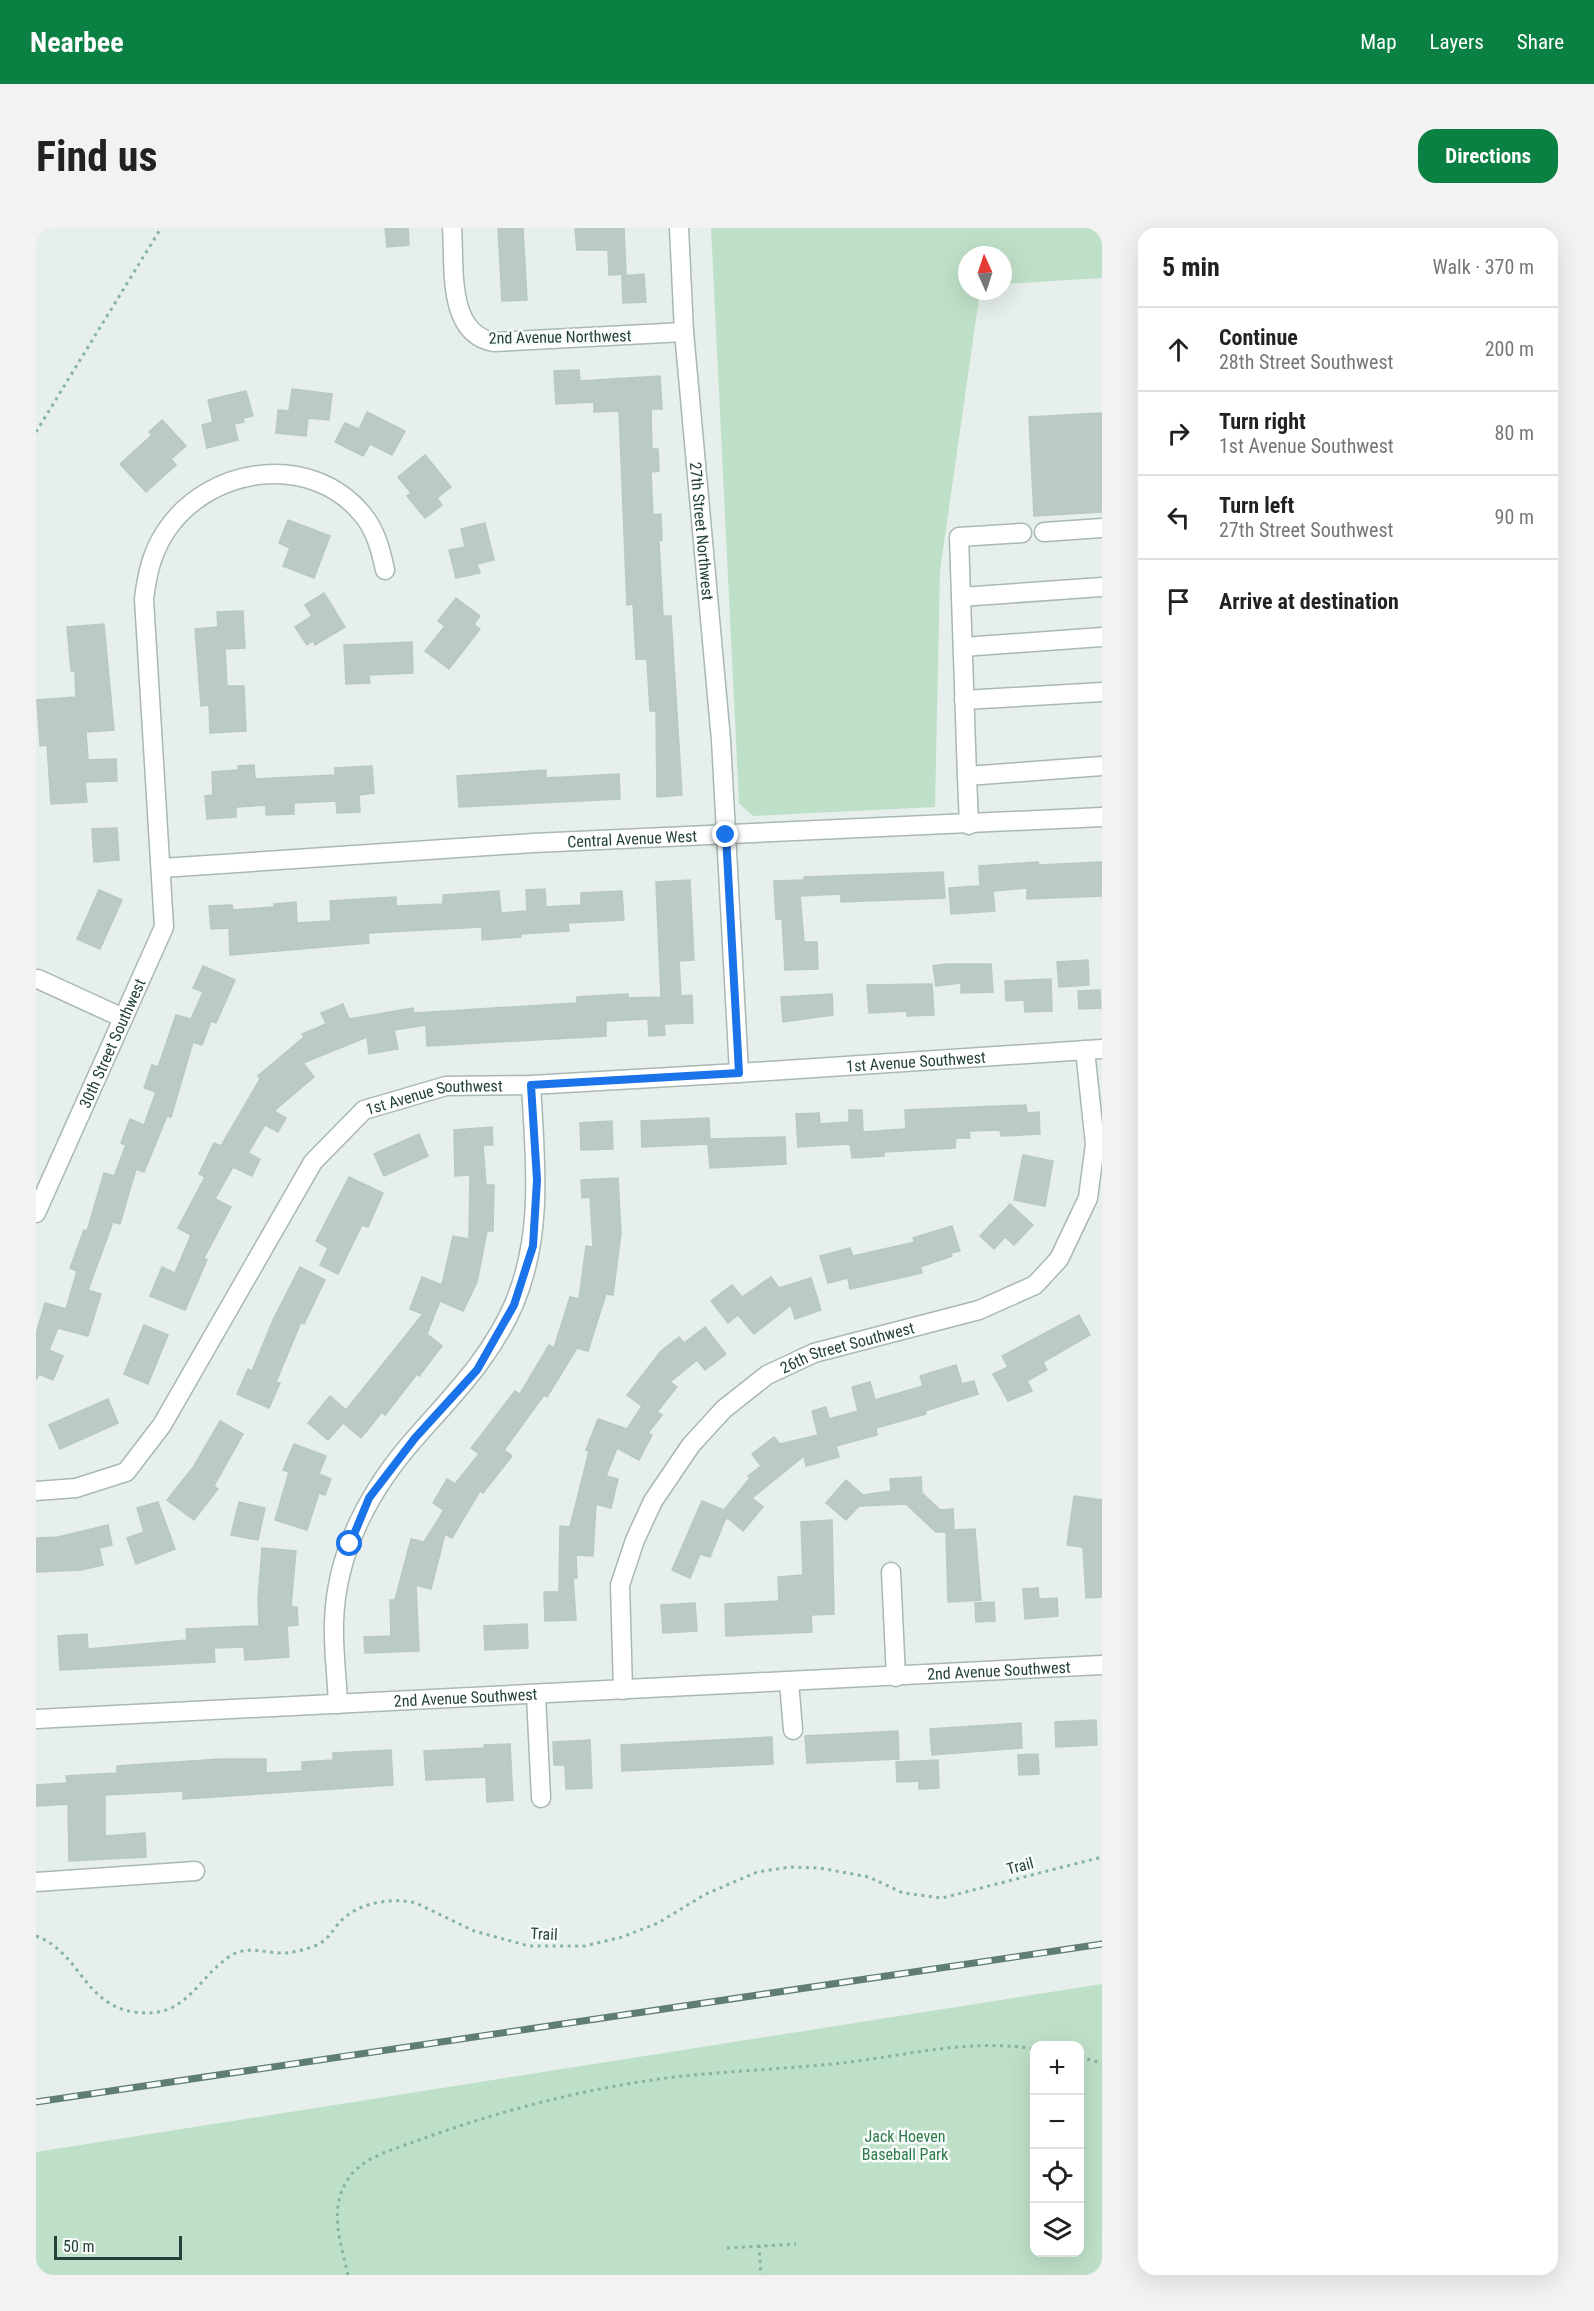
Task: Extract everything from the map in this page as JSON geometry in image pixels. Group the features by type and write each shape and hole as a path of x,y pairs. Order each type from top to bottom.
{"street":[{"name":"2nd Avenue Northwest","path":"452,228 458,304 463,322 472,334 494,342 684,332"},
{"name":"27th Street Northwest","path":"679,228 684,332 721,740 739,1073"},
{"name":"30th Street Southwest","path":"36,1214 164,927 144,599 149,567 166,532 187,508 225,483 261,473 300,476 318,482 342,496 363,515 378,542 385,570"},
{"path":"1044,532 1102,528"},
{"path":"969,825 959,537 1022,533"},
{"path":"961,597 1102,587"},
{"path":"963,647 1102,637"},
{"path":"964,700 1102,692"},
{"path":"967,776 1102,766"},
{"name":"Central Avenue West","path":"162,868 532,843 969,825 1102,817"},
{"path":"38,979 123,1018"},
{"name":"1st Avenue Southwest","path":"36,1491 76,1488 126,1472 162,1425 313,1162 364,1110 446,1086 531,1085 1094,1050"},
{"name":"26th Street Southwest","path":"623,1690 620,1585 635,1540 659,1492 691,1446 724,1409 767,1375 814,1353 979,1310 1035,1285 1059,1259 1088,1198 1095,1143 1094,1050"},
{"path":"338,1704 334,1621 339,1583 350,1544 369,1498 415,1438 477,1370 514,1305 533,1246 537,1180 531,1085"},
{"path":"891,1572 896,1677"},
{"name":"2nd Avenue Southwest","path":"36,1719 1102,1665"},
{"path":"789,1682 793,1730"},
{"path":"536,1695 541,1798"},
{"path":"36,1882 195,1871"}],"path":[{"path":"36,432 161,228"},
{"name":"Trail","path":"36,1936 51,1941 64,1952 89,1987 103,2000 119,2009 155,2012 171,2008 189,1997 212,1972 233,1954 248,1950 284,1953 304,1949 330,1936 340,1922 352,1912 381,1902 416,1903 474,1931 529,1946 585,1946 622,1937 658,1923 704,1894 757,1872 790,1867 820,1868 869,1877 903,1893 942,1898 1102,1857"},
{"path":"348,2275 336,2225 338,2203 349,2178 372,2158 496,2112 561,2097 674,2077 850,2062 931,2048 980,2046 1030,2049"},
{"path":"1084,2058 1102,2063"},
{"path":"727,2248 796,2244"},
{"path":"759,2245 761,2275"}],"green space":[{"path":"711,228 1102,228 1102,278 1012,283 1012,246 958,246 958,300 979,300 940,571 935,807 753,816 739,803"},
{"name":"Jack Hoeven Baseball Park","path":"1102,1984 1102,2275 36,2275 36,2152"}],"building":[{"path":"385,228 408,228 409,245 387,247"},
{"path":"498,228 523,228 527,300 502,301"},
{"path":"624,228 626,274 609,275 608,250 577,250 575,229"},
{"path":"644,274 646,302 623,303 622,276"},
{"path":"579,370 580,381 660,376 662,409 651,409 652,449 658,449 659,471 651,472 653,515 661,514 662,540 659,541 663,616 671,616 682,795 657,797 656,711 650,711 647,659 636,659 633,604 627,605 619,411 594,412 594,402 556,404 554,371"},
{"path":"292,389 332,394 329,420 308,418 306,436 276,433 278,410 289,411"},
{"path":"246,391 253,416 243,418 244,422 234,424 238,440 207,448 202,425 213,422 208,400"},
{"path":"367,412 405,431 392,455 370,444 363,456 335,442 345,423 359,429"},
{"path":"1102,413 1102,512 1034,516 1029,417"},
{"path":"162,420 186,446 171,459 176,465 146,492 120,464 152,435 149,432"},
{"path":"425,455 451,487 437,498 442,505 425,518 407,496 411,493 398,477"},
{"path":"288,520 330,536 314,578 283,566 290,548 279,543"},
{"path":"485,523 494,560 477,564 480,573 456,578 449,550 465,547 461,529"},
{"path":"324,593 345,627 315,645 313,641 307,645 295,627 312,616 305,605"},
{"path":"456,598 480,616 474,624 480,629 449,669 425,651 445,626 438,621"},
{"path":"243,611 245,648 225,649 227,686 244,686 246,731 210,733 209,705 201,706 195,629 218,627 217,612"},
{"path":"104,624 114,730 86,732 88,760 116,759 117,781 85,782 87,802 51,804 47,745 40,746 37,700 76,697 75,671 71,671 67,627"},
{"path":"412,642 413,673 369,675 370,683 346,684 344,645"},
{"path":"254,765 255,779 335,775 335,768 372,766 374,793 359,795 360,812 337,813 336,801 294,803 294,814 266,815 266,805 236,807 236,817 207,819 205,796 213,795 212,772 238,770 238,766"},
{"path":"546,770 546,778 619,774 620,799 459,807 457,776"},
{"path":"117,828 119,860 94,862 92,829"},
{"path":"1038,862 1039,865 1102,862 1102,896 1027,899 1027,888 993,891 995,911 951,914 949,888 980,886 979,866"},
{"path":"943,872 945,898 841,902 841,894 800,896 804,942 817,942 818,969 785,970 782,919 776,919 774,881 804,880 804,877"},
{"path":"690,880 694,960 679,961 681,996 692,995 693,1023 664,1024 665,1035 649,1036 648,1019 606,1021 606,1036 427,1046 426,1025 394,1030 398,1049 369,1054 367,1037 303,1063 314,1077 274,1111 286,1118 278,1132 265,1125 248,1153 260,1159 252,1176 233,1167 215,1199 231,1207 204,1258 207,1260 185,1310 150,1296 162,1267 175,1273 191,1235 178,1228 205,1177 199,1174 214,1143 221,1146 260,1079 258,1076 304,1037 302,1034 326,1024 321,1013 343,1004 349,1019 413,1008 414,1013 577,1003 577,997 628,994 628,998 661,997 656,882"},
{"path":"545,889 546,907 581,905 581,893 622,891 624,920 568,923 569,931 520,934 521,937 482,940 482,927 368,933 369,943 230,955 229,928 211,929 209,906 232,905 233,910 274,907 274,904 296,902 297,923 331,921 330,901 396,897 396,906 443,904 443,895 499,891 501,913 527,911 526,890"},
{"path":"99,890 122,900 100,949 77,939"},
{"path":"1088,960 1089,985 1059,987 1057,962"},
{"path":"991,964 993,992 961,993 961,983 936,986 933,966"},
{"path":"203,966 235,980 216,1023 211,1021 202,1045 193,1042 171,1117 167,1116 144,1172 136,1169 120,1224 113,1222 88,1290 101,1294 88,1336 58,1328 49,1350 63,1356 53,1380 39,1374 36,1380 36,1334 45,1303 66,1309 77,1271 70,1268 84,1230 87,1231 104,1173 114,1176 126,1145 121,1143 130,1119 144,1125 156,1092 144,1088 152,1065 158,1067 176,1015 191,1019 203,992 193,988"},
{"path":"1051,979 1052,1011 1025,1012 1024,1000 1006,1001 1005,981"},
{"path":"932,984 934,1015 907,1016 907,1011 869,1013 867,985"},
{"path":"1100,990 1101,1008 1079,1009 1078,991"},
{"path":"832,994 833,1015 783,1022 781,997"},
{"path":"1026,1105 1027,1113 1039,1112 1040,1134 1001,1136 1000,1130 969,1131 970,1138 956,1138 955,1148 884,1152 884,1156 852,1158 850,1144 798,1147 796,1114 819,1113 820,1124 849,1122 849,1110 862,1110 863,1132 906,1129 905,1110"},
{"path":"709,1118 710,1139 785,1137 786,1164 710,1168 708,1144 642,1147 641,1121"},
{"path":"612,1121 613,1149 581,1150 580,1123"},
{"path":"492,1127 493,1145 483,1145 486,1185 494,1185 493,1231 487,1231 477,1282 463,1311 440,1301 427,1334 442,1346 419,1376 417,1374 385,1415 382,1412 361,1438 343,1423 328,1440 308,1423 330,1396 346,1410 423,1314 410,1309 422,1277 442,1285 453,1236 469,1239 470,1175 455,1176 454,1130"},
{"path":"419,1134 428,1156 384,1176 374,1154"},
{"path":"1023,1155 1053,1161 1045,1206 1014,1200"},
{"path":"349,1177 383,1193 368,1227 362,1225 338,1274 320,1265 328,1248 316,1241"},
{"path":"618,1178 621,1233 613,1295 606,1294 588,1351 577,1348 547,1397 544,1395 504,1450 512,1456 483,1493 480,1491 452,1538 445,1534 431,1589 416,1585 419,1651 365,1653 364,1637 391,1636 390,1600 395,1600 411,1539 424,1542 444,1510 433,1503 447,1479 455,1484 479,1454 471,1448 515,1391 520,1394 549,1345 554,1348 570,1297 579,1299 586,1246 593,1247 590,1197 582,1198 581,1180"},
{"path":"1010,1204 1033,1225 1014,1245 1005,1237 994,1249 980,1236"},
{"path":"952,1226 960,1251 920,1267 922,1273 850,1289 848,1278 828,1283 820,1256 850,1248 853,1256 915,1242 913,1238"},
{"path":"300,1267 325,1280 304,1324 301,1322 276,1382 280,1383 269,1408 237,1394 248,1369 252,1371 273,1320"},
{"path":"771,1277 779,1288 811,1278 821,1310 795,1319 791,1305 754,1334 738,1315 728,1323 711,1301 732,1285 742,1297"},
{"path":"1079,1315 1090,1335 1043,1362 1047,1370 1027,1381 1032,1391 1008,1401 993,1374 1008,1367 1002,1356"},
{"path":"144,1325 168,1335 148,1384 124,1374"},
{"path":"705,1327 726,1354 705,1370 697,1360 670,1382 677,1387 657,1412 662,1415 648,1433 652,1435 639,1460 617,1448 606,1476 618,1479 611,1508 596,1504 593,1556 576,1555 577,1578 573,1578 576,1620 545,1621 544,1592 559,1592 560,1526 570,1527 589,1451 586,1450 598,1419 627,1429 642,1406 627,1395 661,1351 679,1337 684,1343"},
{"path":"956,1365 962,1384 974,1381 978,1394 925,1411 926,1414 876,1428 877,1435 836,1446 839,1457 806,1466 804,1456 752,1498 763,1507 743,1531 728,1518 725,1520 710,1557 700,1554 690,1578 672,1570 702,1501 724,1510 750,1478 748,1476 761,1466 752,1454 774,1437 780,1444 818,1435 812,1411 826,1407 829,1419 858,1411 852,1387 870,1382 875,1400 923,1386 920,1376"},
{"path":"108,1399 118,1423 60,1449 49,1425"},
{"path":"220,1421 243,1434 214,1486 218,1489 194,1520 167,1500 194,1466"},
{"path":"294,1444 326,1456 319,1474 331,1479 325,1495 319,1493 307,1530 275,1520 289,1472 283,1470"},
{"path":"921,1477 922,1493 940,1510 953,1509 954,1530 975,1529 981,1600 948,1602 946,1532 936,1532 906,1504 859,1506 846,1520 826,1503 846,1480 863,1495 891,1491 890,1479"},
{"path":"1074,1496 1102,1500 1102,1597 1086,1598 1083,1547 1067,1545"},
{"path":"158,1502 175,1549 136,1564 127,1538 144,1532 137,1508"},
{"path":"239,1502 265,1508 258,1540 231,1535"},
{"path":"832,1520 834,1614 811,1615 812,1632 726,1636 725,1604 779,1601 778,1577 803,1575 801,1522"},
{"path":"108,1525 112,1545 99,1548 103,1565 81,1570 36,1572 36,1538 58,1537"},
{"path":"262,1548 296,1551 291,1607 297,1607 298,1625 287,1626 289,1657 245,1660 244,1647 214,1648 215,1662 60,1670 58,1636 87,1634 88,1649 187,1640 186,1629 259,1626 258,1599"},
{"path":"1038,1588 1039,1599 1057,1598 1058,1616 1025,1619 1023,1589"},
{"path":"994,1602 995,1621 976,1622 975,1603"},
{"path":"695,1603 697,1631 663,1633 661,1605"},
{"path":"527,1624 528,1648 485,1650 484,1626"},
{"path":"1096,1720 1097,1745 1056,1747 1055,1722"},
{"path":"1021,1723 1022,1748 932,1755 930,1729"},
{"path":"898,1731 899,1759 807,1763 805,1736"},
{"path":"772,1737 773,1764 622,1771 621,1745"},
{"path":"590,1740 592,1788 566,1789 565,1765 554,1765 553,1742"},
{"path":"510,1744 513,1800 487,1802 486,1777 426,1780 424,1751 484,1748 484,1745"},
{"path":"391,1750 393,1785 183,1799 183,1791 105,1795 105,1836 145,1833 146,1857 69,1861 68,1804 36,1806 36,1785 67,1783 66,1776 117,1773 117,1766 221,1759 266,1759 266,1773 302,1771 302,1762 333,1760 333,1753"},
{"path":"1038,1754 1039,1774 1019,1775 1018,1755"},
{"path":"938,1760 939,1788 919,1789 919,1781 897,1782 896,1762"}],"railway":[{"path":"36,2102 1102,1944"}],"route":[{"path":"350,1544 369,1498 415,1438 477,1370 514,1305 533,1246 537,1180 531,1085 739,1073 726,835"}]}
